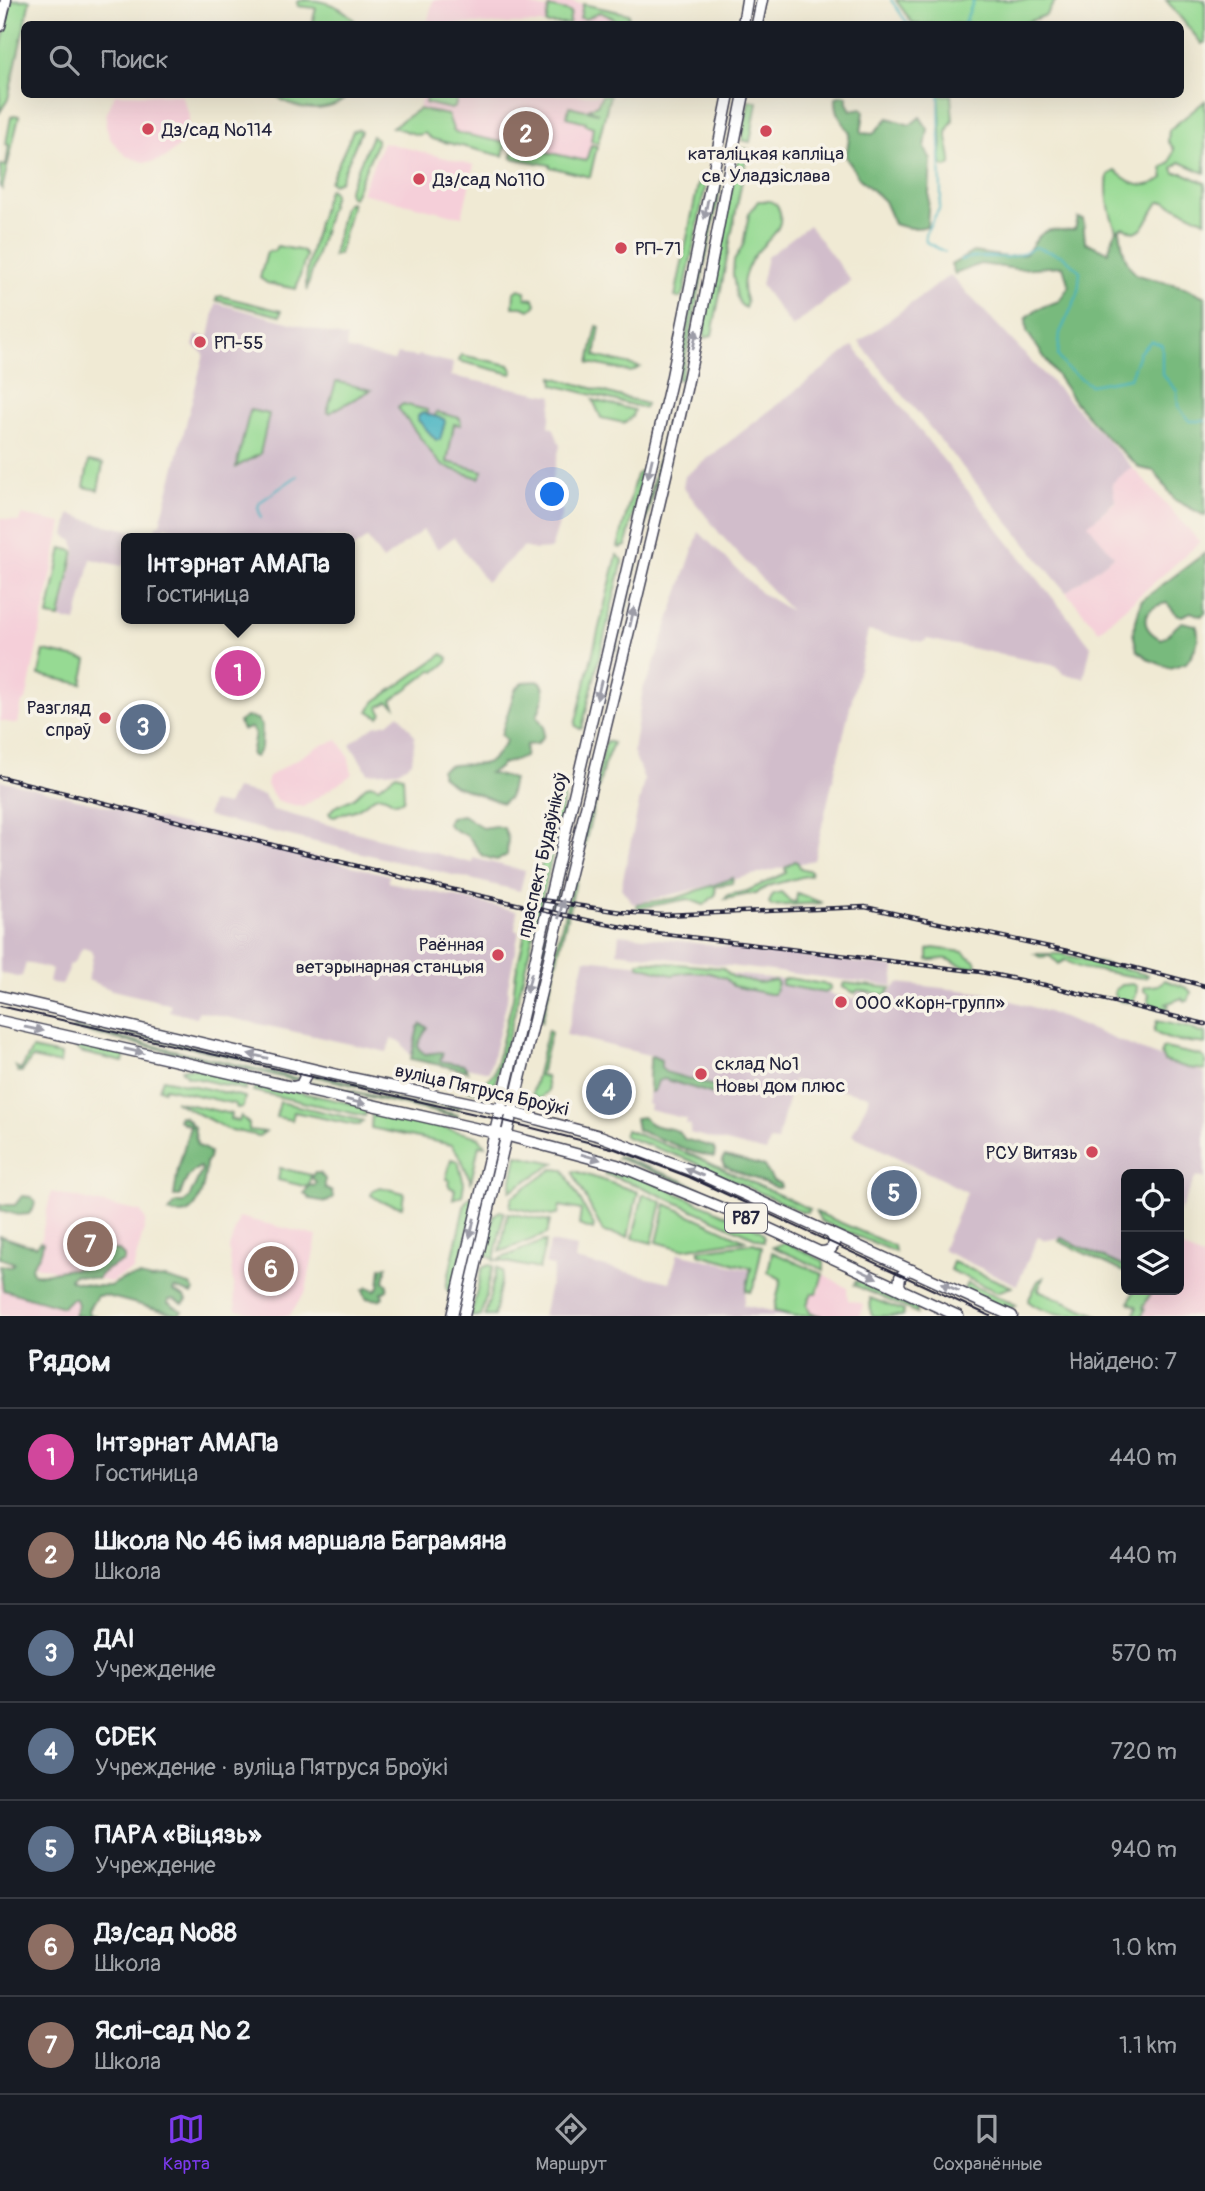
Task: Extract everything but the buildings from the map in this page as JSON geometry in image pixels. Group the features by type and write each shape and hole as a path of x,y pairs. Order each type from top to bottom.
{"main road":[{"path":"0,26 6,0"},
{"path":"744,21 747,0"},
{"path":"758,21 762,0"},
{"name":"праспект Будаўнікоў","path":"452,1316 666,402 728,98"},
{"name":"праспект Будаўнікоў","path":"464,1316 505,1135 620,671 681,406 743,98"},
{"path":"610,646 611,652 616,655 621,655 625,649"},
{"path":"605,668 608,662 615,662 620,666 620,671"},
{"path":"563,842 568,851 573,851 577,846"},
{"path":"558,863 560,859 567,857 571,859 572,866"},
{"name":"вуліца Пятруся Броўкі","path":"2,997 499,1109 627,1145 756,1199 1012,1316"},
{"name":"вуліца Пятруся Броўкі","path":"0,1021 505,1135 617,1165 748,1219 958,1316"},
{"path":"293,1087 301,1085 305,1077 303,1070 297,1065"},
{"path":"316,1092 310,1087 310,1078 313,1073 322,1071"},
{"path":"468,1103 484,1103 503,1093"},
{"path":"515,1094 519,1106 528,1117"},
{"path":"464,1126 482,1139 487,1162"},
{"path":"499,1162 510,1149 525,1141"},
{"path":"748,1219 744,1205 751,1199 756,1199"},
{"path":"821,1252 830,1251 834,1246 834,1238 830,1233"},
{"path":"902,1290 900,1277 904,1272 912,1270"}],"shaded area":[{"path":"433,0 506,0 547,9 549,0 563,0 622,13 621,21 428,21"},
{"name":"Дз/сад №114","path":"113,98 182,98 189,114 188,132 183,142 167,157 154,162 143,162 126,156 111,140 106,126 106,115"},
{"path":"421,98 602,98 587,163 415,124"},
{"name":"Дз/сад №110","path":"383,142 474,165 462,217 361,193"},
{"path":"809,225 851,281 792,327 761,285 767,257"},
{"path":"950,275 1132,467 1112,483 1115,501 1088,525 1114,556 1066,592 859,342"},
{"path":"216,303 347,338 346,349 394,361 397,354 418,355 453,363 451,376 553,396 549,426 554,429 560,446 547,499 563,511 551,549 535,550 523,547 486,582 454,537 438,549 423,530 383,560 367,538 355,547 355,533 184,533 165,526 164,533 154,533 157,524 162,525 160,524 204,354 193,346 196,335 209,337"},
{"path":"853,346 1091,646 1084,678 1063,674 1057,666 927,639 923,642 868,631 814,860 633,904 621,888 644,780 633,751 643,688 651,673 699,532 761,593 791,611 721,535 683,487 685,476"},
{"path":"1132,467 1200,542 1099,631 1066,592 1114,556 1087,525 1115,502 1112,483"},
{"path":"70,514 144,533 121,533 121,566 91,559 76,622 61,619 76,550 73,541 65,535"},
{"path":"21,515 62,523 26,701 22,702 18,724 0,721 0,518 19,522"},
{"path":"399,714 415,736 412,762 398,771 368,773 350,744 374,726 388,723"},
{"path":"338,740 348,755 352,773 350,776 303,807 277,801 267,785 269,776 319,746"},
{"path":"0,780 389,875 389,882 517,911 515,930 519,932 507,1001 489,1072 410,1055 400,1041 391,1039 387,1052 199,1011 197,1018 169,1011 171,1004 112,990 88,980 93,955 92,950 83,947 72,965 69,964 62,985 49,982 52,969 26,963 22,976 0,973"},
{"path":"235,789 263,795 273,810 472,863 473,858 525,871 520,891 207,816 211,802 227,805"},
{"path":"619,934 895,967 893,986 617,952"},
{"path":"585,959 779,979 827,988 829,994 855,999 858,992 886,997 898,983 986,993 1048,1012 1205,1073 1205,1179 1196,1176 1184,1203 1184,1169 1121,1169 1121,1266 1060,1238 1045,1240 1038,1237 1017,1285 942,1250 967,1192 852,1135 870,1096 793,1080 777,1142 770,1141 766,1152 690,1133 691,1125 686,1124 687,1119 649,1110 650,1105 647,1104 657,1057 566,1035"},
{"path":"51,1192 141,1212 146,1221 133,1270 110,1282 35,1266"},
{"path":"239,1217 317,1236 306,1291 289,1316 266,1316 236,1310 229,1248"},
{"path":"550,1242 577,1247 575,1260 670,1282 678,1253 750,1270 743,1305 795,1316 543,1316 554,1267 545,1264"},
{"path":"1184,1248 1205,1259 1205,1304 1200,1316 1142,1316 1145,1310 1143,1308 1150,1295 1184,1295"},
{"path":"0,1267 86,1287 79,1316 0,1316"},
{"path":"823,1274 847,1288 848,1300 863,1304 860,1316 822,1316 810,1313 806,1304 812,1293 820,1291"}],"green space":[{"path":"11,0 30,0 25,21 21,21 21,40 8,99 0,112 0,52"},
{"path":"896,0 1056,0 1046,15 1030,21 911,21"},
{"path":"1166,0 1205,0 1205,42 1202,44"},
{"path":"320,1 334,5 354,21 313,21 316,8 298,6 297,2"},
{"path":"583,4 629,14 628,21 614,21 600,12 586,19 580,18"},
{"path":"549,7 571,12 570,21 547,21"},
{"path":"279,98 345,98 332,106 312,109"},
{"path":"426,98 457,98 455,107 451,109 425,103"},
{"path":"600,98 609,98 598,143 591,141 593,127 585,124 586,122 567,117 569,106 598,113 588,109 597,105"},
{"path":"836,98 847,98 851,110 862,108 864,112 861,133 873,134 888,118 910,125 920,117 928,129 925,148 931,160 927,226 911,228 894,224 884,201 859,178 846,157 850,132 839,116"},
{"path":"939,98 951,98 953,121 947,131 951,164 947,167 943,166 940,158 942,144"},
{"path":"749,100 757,102 750,142 742,140"},
{"path":"1205,101 1205,173 1180,162 1173,168 1175,173 1183,173 1205,183 1205,221 1166,202 1159,202 1142,229 1134,232 1123,227 1116,230 1108,203 1108,175 1115,171 1138,185 1150,184 1164,178 1162,168 1170,163 1174,149 1168,141 1169,130"},
{"path":"419,109 448,115 454,132 506,143 503,156 432,139 424,133 418,135 392,127"},
{"path":"19,116 2,189 1,165 6,166 9,145 6,144 11,117"},
{"path":"353,131 361,131 340,181 333,184 330,182"},
{"path":"372,136 377,142 353,198 350,197 348,191"},
{"path":"515,145 586,161 591,145 597,146 590,177 550,165 512,158"},
{"path":"740,148 748,149 712,335 704,338 706,313"},
{"path":"699,180 706,184 684,293 680,298 675,297"},
{"path":"720,183 681,380 677,379 717,184"},
{"path":"330,189 334,194 307,289 310,257"},
{"path":"758,201 770,201 777,205 780,222 773,236 755,254 747,268 743,285 747,302 745,308 736,295 734,261 743,245 749,214"},
{"path":"352,203 339,254 333,256 344,206"},
{"path":"1078,218 1083,219 1085,242 1108,252 1116,230 1120,230 1126,260 1137,275 1184,287 1205,297 1205,516 1175,500 1154,471 1140,468 1105,436 1075,402 1027,332 1026,318 1037,309 1059,301 1069,286 1063,266 1018,269 980,264 955,274 951,265 973,252 1007,257 1026,254 1043,233 1075,229"},
{"path":"277,246 303,251 306,256 296,289 267,283 260,278 267,252 274,251"},
{"path":"519,289 525,291 526,298 534,299 536,304 533,308 529,310 513,307 514,293"},
{"path":"221,296 281,311 280,316 216,300"},
{"path":"597,326 600,327 595,356 640,367 631,372 589,363"},
{"path":"461,355 509,365 513,372 512,374 459,361"},
{"path":"553,377 646,404 644,408 554,385"},
{"path":"336,382 371,390 329,413 327,412"},
{"path":"593,400 634,410 632,417 624,423 601,418"},
{"path":"403,404 427,410 428,414 423,413 443,419 435,416 436,412 460,418 461,425 454,424 447,462 483,471 479,478 443,466 398,408"},
{"path":"250,410 269,414 260,454 236,467"},
{"path":"669,423 614,651 622,610"},
{"path":"89,461 103,464 98,490 84,487"},
{"path":"640,472 626,546 621,548 618,547 636,475"},
{"path":"62,548 74,551 60,618 48,616"},
{"path":"1205,553 1205,613 1201,616 1191,612 1182,616 1176,614 1167,603 1152,609 1146,618 1149,629 1161,639 1182,622 1196,625 1198,640 1194,650 1186,663 1170,668 1150,660 1137,650 1133,633 1141,601"},
{"path":"617,555 623,560 580,729 575,725"},
{"path":"44,651 87,660 82,684 39,675"},
{"path":"443,654 448,658 447,662 392,700 395,706 388,702 379,707 382,713 379,717 368,711 376,701"},
{"path":"540,681 544,694 537,716 544,727 543,737 537,744 526,745 525,757 502,764 489,773 513,779 509,798 502,803 453,785 441,775 441,770 452,765 476,765 493,759 506,740 501,735 515,690 523,682"},
{"path":"246,717 257,719 262,726 261,747 256,757 251,755 255,733 251,728 243,730 239,722"},
{"path":"606,741 613,743 604,765 542,1021 540,1017"},
{"path":"396,774 403,776 402,801 394,802 378,796 357,809 335,817 329,813 368,785 379,787"},
{"path":"562,795 560,822 511,1027 493,1090 483,1098 483,1094 469,1090 494,1073 558,797"},
{"path":"463,815 483,828 504,828 508,839 507,855 498,860 483,856 466,835 452,829 447,823 450,817"},
{"path":"562,860 552,920 507,1103"},
{"path":"795,861 800,868 811,871 810,875 771,885 755,893 725,899 728,895 747,891 786,873 785,868"},
{"path":"733,878 732,883 715,887 716,894 704,905 688,899 640,908 636,906 677,898"},
{"path":"781,892 790,901 796,902 797,893 822,903 771,906 769,903 773,894"},
{"path":"933,948 963,952 976,962 977,966 964,966 947,959 928,960 928,950"},
{"path":"1035,954 1061,954 1148,975 1146,978 1086,969 1065,960 1058,964 1050,956 1040,957"},
{"path":"643,961 722,968 733,977 759,983 775,980 778,983 774,994 769,994 733,986 725,978 710,973 689,972 672,975 639,966 638,963"},
{"path":"788,978 829,985 831,988 825,993 782,985 782,980"},
{"path":"1165,980 1187,988 1191,992 1188,1001 1182,998 1166,1004 1169,1006 1167,1009 1155,1007 1148,1001 1149,994 1144,991 1144,987 1158,985"},
{"path":"844,983 891,988 886,995 858,990 855,993 842,987"},
{"path":"1133,984 1137,987 1132,1002 1120,1001 1114,995 1115,990 1122,985"},
{"path":"1157,1021 1205,1032 1205,1044 1171,1040 1159,1035 1154,1031"},
{"path":"421,1024 427,1027 418,1045 419,1049 425,1054 441,1052 440,1061 464,1065 468,1071 411,1059"},
{"path":"73,1027 301,1079 294,1080"},
{"path":"120,1029 300,1071 303,1074 119,1031"},
{"path":"548,1030 551,1033 540,1075 546,1077 548,1091 539,1100 532,1094"},
{"path":"70,1041 125,1055 123,1062 80,1052"},
{"path":"1165,1048 1202,1056 1205,1059 1205,1070 1164,1061 1161,1054"},
{"path":"32,1049 61,1055 60,1064 32,1058 22,1072 18,1072 16,1067 21,1070"},
{"path":"652,1056 661,1060 661,1067 665,1072 718,1087 722,1092 720,1095 713,1094 664,1079 658,1081 651,1092 649,1079"},
{"path":"195,1068 247,1081 246,1090 186,1076 182,1071"},
{"path":"315,1074 460,1107 459,1109 313,1076"},
{"path":"163,1079 245,1097 243,1107 237,1108 235,1104 165,1088 159,1089"},
{"path":"312,1082 458,1115 457,1117"},
{"path":"256,1083 363,1106 365,1116 253,1091"},
{"path":"174,1101 231,1114 230,1119 239,1121 241,1116 249,1124 249,1130 265,1132 259,1136 227,1129"},
{"path":"280,1102 363,1121 360,1125 355,1125 294,1112 292,1120 276,1117"},
{"path":"377,1110 479,1137 485,1146 479,1145 471,1182 452,1145 371,1128 372,1113"},
{"path":"180,1116 185,1117 194,1127 197,1145 210,1152 198,1200 194,1207 179,1214 169,1212 176,1203 183,1203 189,1198 202,1170 200,1167 192,1172 180,1196 174,1196 178,1169 190,1126 178,1120"},
{"path":"643,1117 655,1126 676,1130 684,1139 713,1147 714,1157 693,1152 637,1130 635,1118"},
{"path":"626,1130 694,1156 810,1209 802,1212 689,1160 624,1136"},
{"path":"517,1155 555,1163 510,1191"},
{"path":"618,1156 681,1180 741,1207 741,1210 680,1182 617,1158"},
{"path":"725,1156 764,1166 773,1181 780,1183 781,1187 777,1188 724,1166 722,1160"},
{"path":"451,1159 458,1161 464,1183 462,1196 453,1199 455,1189 449,1187 449,1180 446,1179"},
{"path":"607,1167 645,1179 760,1230 764,1235 764,1242 642,1187 605,1174"},
{"path":"280,1168 311,1175 308,1187 278,1180"},
{"path":"553,1169 564,1170 594,1226 593,1230 579,1225 581,1210 560,1206 558,1214 552,1216 510,1207 512,1197"},
{"path":"575,1171 638,1192 628,1237 603,1232 573,1173"},
{"path":"314,1173 320,1173 325,1179 325,1188 332,1192 333,1198 327,1202 310,1199 304,1193 310,1185 314,1186 316,1183 312,1178"},
{"path":"380,1187 404,1193 402,1207 382,1202 371,1195 373,1190"},
{"path":"643,1194 662,1202 652,1243 633,1238"},
{"path":"22,1196 31,1197 35,1201 29,1214 18,1215 0,1210 0,1205 15,1205"},
{"path":"474,1196 473,1212 451,1294 446,1288 465,1203"},
{"path":"666,1204 745,1240 682,1249 657,1242"},
{"path":"500,1211 504,1212 494,1260 486,1254 486,1249 494,1215"},
{"path":"816,1212 894,1246 895,1252 821,1221"},
{"path":"508,1213 550,1221 547,1234 500,1252"},
{"path":"0,1236 36,1246 40,1242 43,1243 31,1268 34,1274 92,1267 104,1250 118,1250 124,1256 124,1261 106,1270 97,1279 74,1275 70,1278 71,1281 110,1286 123,1279 140,1276 151,1279 165,1278 190,1285 194,1291 192,1294 174,1288 173,1291 187,1300 183,1304 173,1299 168,1300 168,1303 182,1311 179,1315 103,1295 97,1296 88,1310 89,1315 97,1316 74,1316 78,1305 76,1299 71,1299 63,1307 3,1290 0,1265 10,1267 14,1263 0,1258"},
{"path":"1061,1238 1121,1266 1121,1271 1059,1241"},
{"path":"544,1241 539,1269 497,1260"},
{"path":"785,1242 824,1261 824,1270 773,1247"},
{"path":"754,1243 762,1247 754,1286 750,1292 746,1291 751,1268 699,1254 699,1250"},
{"path":"772,1252 823,1274 817,1293 812,1293 807,1304 810,1313 822,1316 795,1316 774,1311 781,1279 768,1272"},
{"path":"953,1262 1012,1287 997,1292 950,1270"},
{"path":"387,1266 384,1281 388,1285 387,1290 382,1293 383,1297 380,1300 366,1298 363,1290 368,1287 375,1290 379,1287 381,1268"},
{"path":"493,1266 481,1316 471,1316 482,1268"},
{"path":"497,1267 503,1272 494,1316 485,1316"},
{"path":"1043,1278 1038,1290 1099,1316 1061,1314 1035,1306 1028,1301 1038,1281"},
{"path":"856,1281 906,1297 913,1302 917,1313 854,1285"},
{"path":"967,1283 1016,1305 1008,1310 964,1289"},
{"path":"1132,1295 1150,1295 1142,1316 1133,1316 1137,1307 1129,1302"},
{"path":"870,1298 904,1311 903,1316 873,1316"}],"water":[{"path":"422,413 444,419 440,440 436,440 418,420"}],"waterway":[{"path":"891,0 906,21"},
{"path":"965,21 974,0"},
{"path":"939,98 941,197 939,209 925,234 926,242 945,252"},
{"path":"960,260 1015,256 1035,247 1063,256 1080,271 1078,294 1060,333 1058,356 1066,368 1090,385 1130,378 1139,353 1151,341 1162,345 1162,374 1177,391 1178,406 1189,421 1205,421"},
{"path":"261,518 258,507 260,502 297,476"}],"tram line":[{"path":"0,1006 497,1119 615,1149 689,1177 990,1316"}],"railway":[{"path":"0,777 437,886 591,921 648,932 981,972 1205,1024"},
{"path":"535,899 621,912 663,915 865,907 1077,953 1205,986"}],"place":[{"name":"Дз/сад №114","path":"148,129"},
{"name":"каталіцкая капліца св. Уладзіслава","path":"766,131"},
{"name":"Школа № 46 імя маршала Баграмяна","path":"526,134"},
{"name":"Дз/сад №110","path":"419,179"},
{"name":"РП-71","path":"621,248"},
{"name":"РП-55","path":"200,342"},
{"name":"Інтэрнат АМАПа","path":"238,673"},
{"name":"Разгляд спраў","path":"105,718"},
{"name":"ДАІ","path":"143,727"},
{"name":"Раённая ветэрынарная станцыя","path":"498,955"},
{"name":"ООО «Корн-групп»","path":"841,1002"},
{"name":"склад №1 Новы дом плюс","path":"701,1074"},
{"name":"CDEK","path":"609,1092"},
{"name":"РСУ Витязь","path":"1092,1152"},
{"name":"ПАРА «Віцязь»","path":"894,1193"},
{"name":"Яслі-сад № 2","path":"90,1244"},
{"name":"Дз/сад №88","path":"271,1269"}]}
